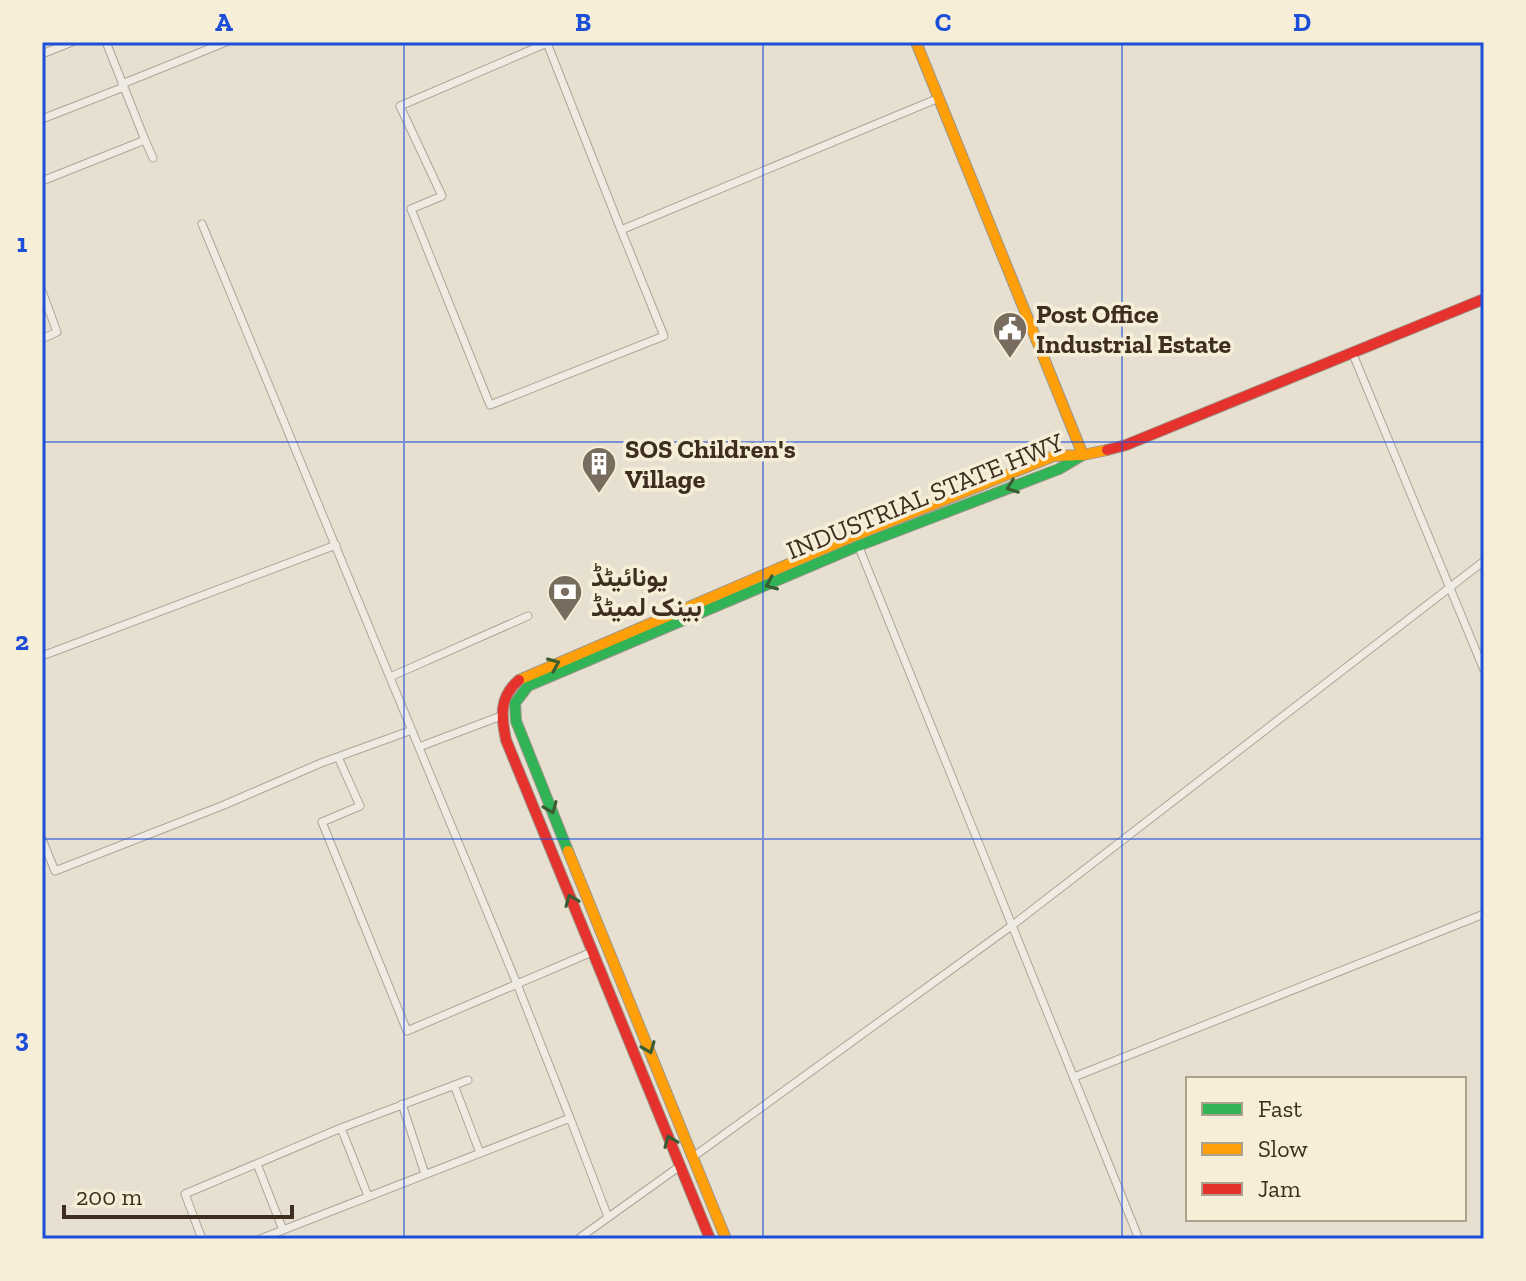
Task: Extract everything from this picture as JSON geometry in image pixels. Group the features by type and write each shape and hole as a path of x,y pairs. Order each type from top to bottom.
{"main road":[{"path":"916,42 1083,455"},
{"name":"INDUSTRIAL STATE HWY","path":"501,716 504,695 522,677 856,541 1059,469 1083,455 1126,445 1484,299"},
{"name":"INDUSTRIAL STATE HWY","path":"726,1239 513,715 515,699 528,686 856,541"},
{"path":"501,716 506,740 708,1235 720,1225"},
{"path":"654,1101 668,1095"}],"street":[{"path":"42,54 72,42"},
{"path":"106,42 153,158"},
{"path":"42,119 226,42"},
{"path":"546,43 621,230 664,336 490,405 411,209 442,196 400,106 546,43"},
{"path":"621,230 939,98"},
{"path":"42,181 145,140"},
{"path":"202,224 517,984 608,1217"},
{"path":"42,291 57,327 57,332 42,339"},
{"path":"1352,352 1484,670"},
{"path":"856,541 1139,1239"},
{"path":"42,656 336,545"},
{"path":"693,1157 1012,926 1484,561"},
{"path":"390,677 528,616"},
{"path":"419,747 501,716"},
{"path":"42,839 55,871 412,730"},
{"path":"338,757 360,806 322,822 407,1031 592,952"},
{"path":"1074,1077 1484,914"},
{"path":"202,1239 185,1194 341,1128 468,1080"},
{"path":"454,1085 480,1153"},
{"path":"402,1104 425,1174"},
{"path":"260,1239 570,1118"},
{"path":"341,1128 368,1196"},
{"path":"257,1164 283,1230"},
{"path":"578,1239 680,1166"}],"traffic: fast":[{"path":"568,851 516,721 515,703 528,686 858,546 1059,469 1081,456"}],"traffic: slow":[{"path":"916,42 1083,455"},
{"path":"519,680 854,536 1054,456 1107,450"},
{"path":"568,851 726,1239"}],"traffic: jam":[{"path":"1107,450 1126,445 1484,299"},
{"path":"519,680 512,686 503,707 506,740 710,1239"}],"place":[{"name":"Post Office Industrial Estate","path":"1010,360"},
{"name":"SOS Children's Village","path":"599,495"},
{"name":"یونائیٹڈ بینک لمیٹڈ","path":"565,623"}]}
